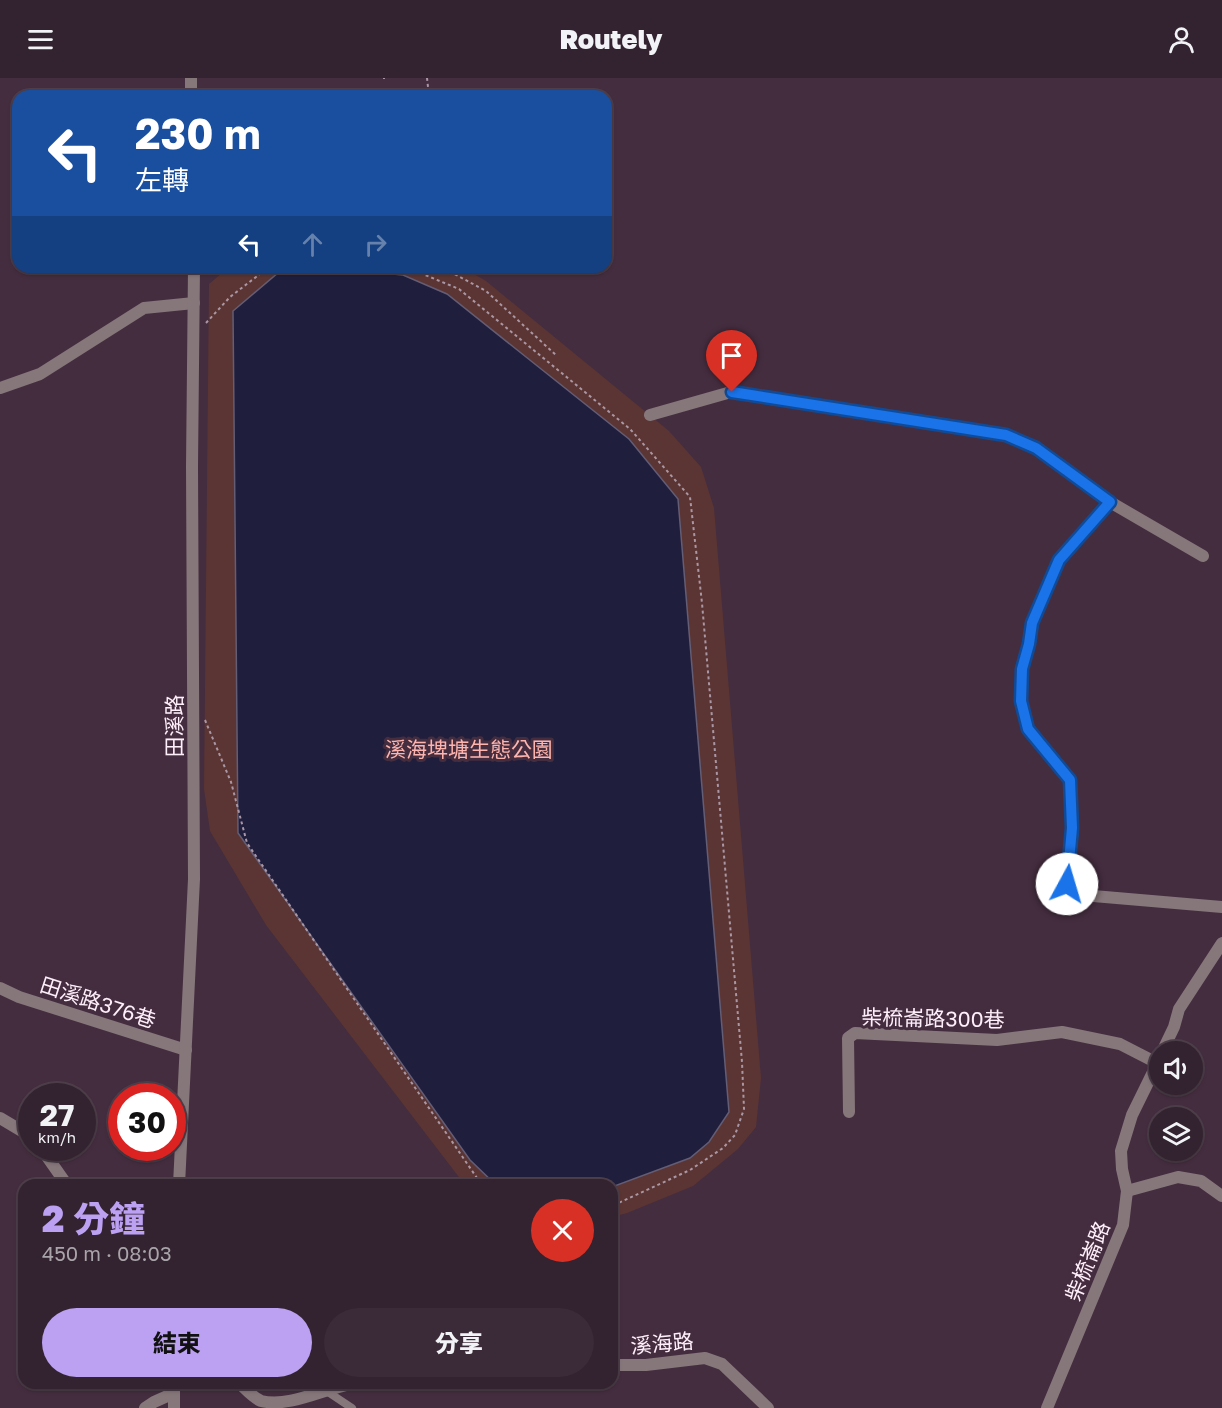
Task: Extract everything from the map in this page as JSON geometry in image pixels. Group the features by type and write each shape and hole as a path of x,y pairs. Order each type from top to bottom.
{"street":[{"name":"田溪路","path":"179,1179 194,879 192,466 194,273"},
{"path":"0,388 40,374 144,308 194,303"},
{"path":"650,415 732,392 1006,435 1036,448 1110,502 1203,556"},
{"path":"1110,502 1059,560 1032,623 1022,669 1021,701 1028,729 1070,780 1072,828 1067,884 1070,894 1222,907"},
{"name":"柴梳崙路","path":"1168,1041 1179,1009 1222,943"},
{"name":"田溪路376巷","path":"0,988 20,997 186,1050"},
{"name":"柴梳崙路300巷","path":"849,1112 848,1038 855,1034 998,1040 1062,1032 1120,1044 1149,1054"},
{"name":"柴梳崙路","path":"1047,1408 1123,1225 1127,1191 1121,1151 1132,1115 1149,1080"},
{"path":"0,1118 18,1129"},
{"path":"50,1161 63,1179"},
{"path":"1127,1191 1178,1177 1201,1181 1222,1196"},
{"name":"溪海路","path":"618,1365 646,1365 705,1359 722,1364 768,1408"},
{"path":"146,1408 173,1389"},
{"path":"174,1389 174,1408"},
{"path":"246,1389 261,1401 274,1404 294,1403 335,1389"}],"lane":[{"path":"328,1392 352,1408"}],"path":[{"path":"194,329 201,328 230,297 261,273"},
{"path":"420,273 459,290 630,429 690,496 702,603 742,1062 744,1109 735,1135 723,1148 690,1170 618,1203"},
{"path":"453,273 486,291 557,356"},
{"path":"194,706 208,723 224,762 247,843 478,1179"}],"green space":[{"name":"溪海埤塘生態公園","path":"222,273 472,273 486,281 669,431 701,467 714,508 761,1078 756,1127 738,1149 693,1186 618,1215 618,1179 460,1179 266,925 210,831 204,789 209,284"}],"shaded area":[{"name":"溪海埤塘生態公園","path":"278,273 403,275 447,294 629,439 678,499 729,1112 709,1142 690,1158 618,1185 618,1179 490,1179 470,1160 238,833 233,311"}],"route":[{"path":"732,392 1006,435 1036,448 1110,502 1059,560 1032,623 1022,669 1021,701 1028,729 1070,780 1072,828 1067,884"}]}
